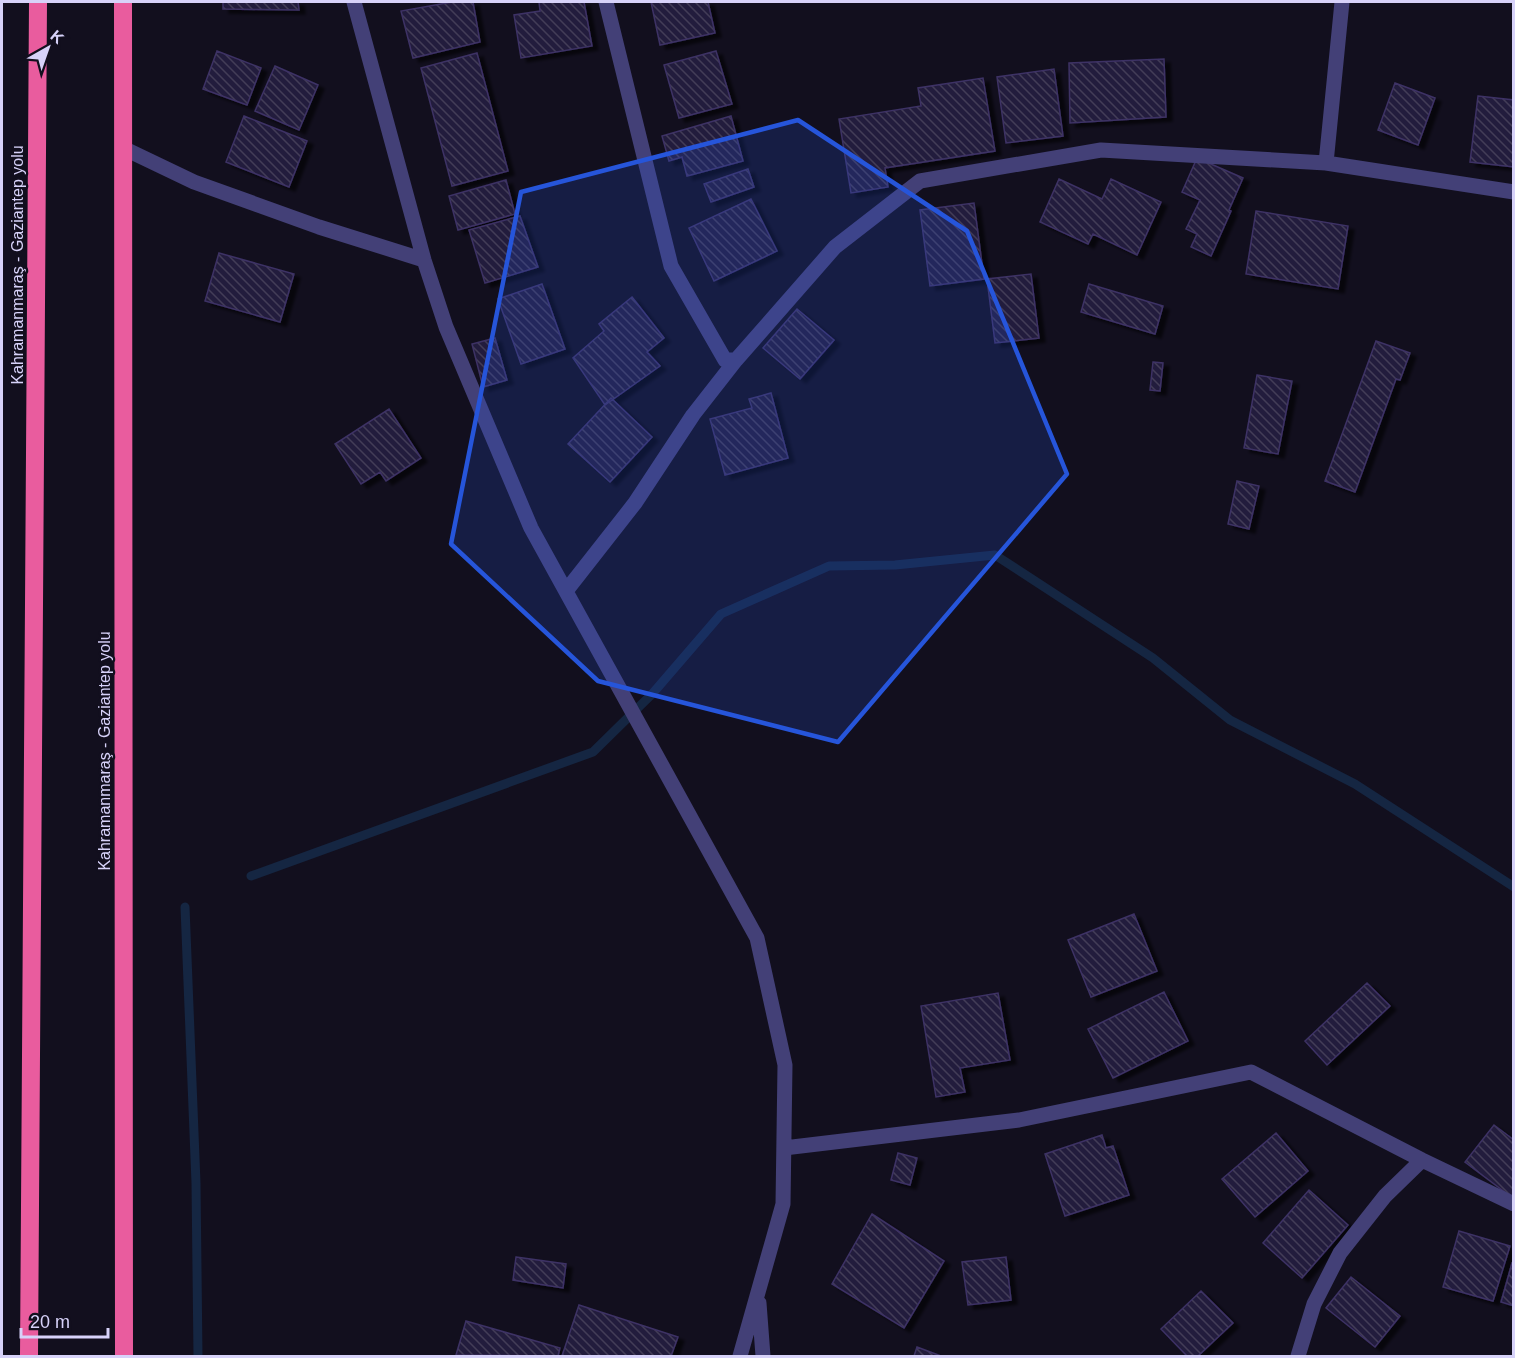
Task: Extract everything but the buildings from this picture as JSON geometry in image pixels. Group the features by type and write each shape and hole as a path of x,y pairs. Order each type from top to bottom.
{"highway":[{"name":"Kahramanmaraş - Gaziantep yolu","path":"29,1356 38,2"},
{"name":"Kahramanmaraş - Gaziantep yolu","path":"123,2 124,1356"}],"street":[{"path":"354,2 423,260 446,327 531,528 757,938 785,1065 783,1204 740,1356"},
{"path":"606,2 671,266 725,360 736,360"},
{"path":"1326,163 1342,2"},
{"path":"123,148 194,182 319,227 423,260"},
{"path":"566,591 635,503 693,415 736,360 835,247 920,181 1101,150 1326,163 1514,192"},
{"path":"784,1148 1020,1120 1251,1072 1422,1160 1514,1204"},
{"path":"1298,1356 1314,1305 1340,1253 1385,1196 1422,1160"},
{"path":"758,1294 763,1356"}],"highlighted area":[{"path":"798,120 967,231 1067,474 838,742 598,681 451,544 521,192"}],"waterway":[{"path":"251,876 593,752 653,693 721,614 829,566 895,565 995,555 1153,658 1230,720 1355,784 1514,887"},
{"path":"185,907 196,1183 198,1356"}]}
